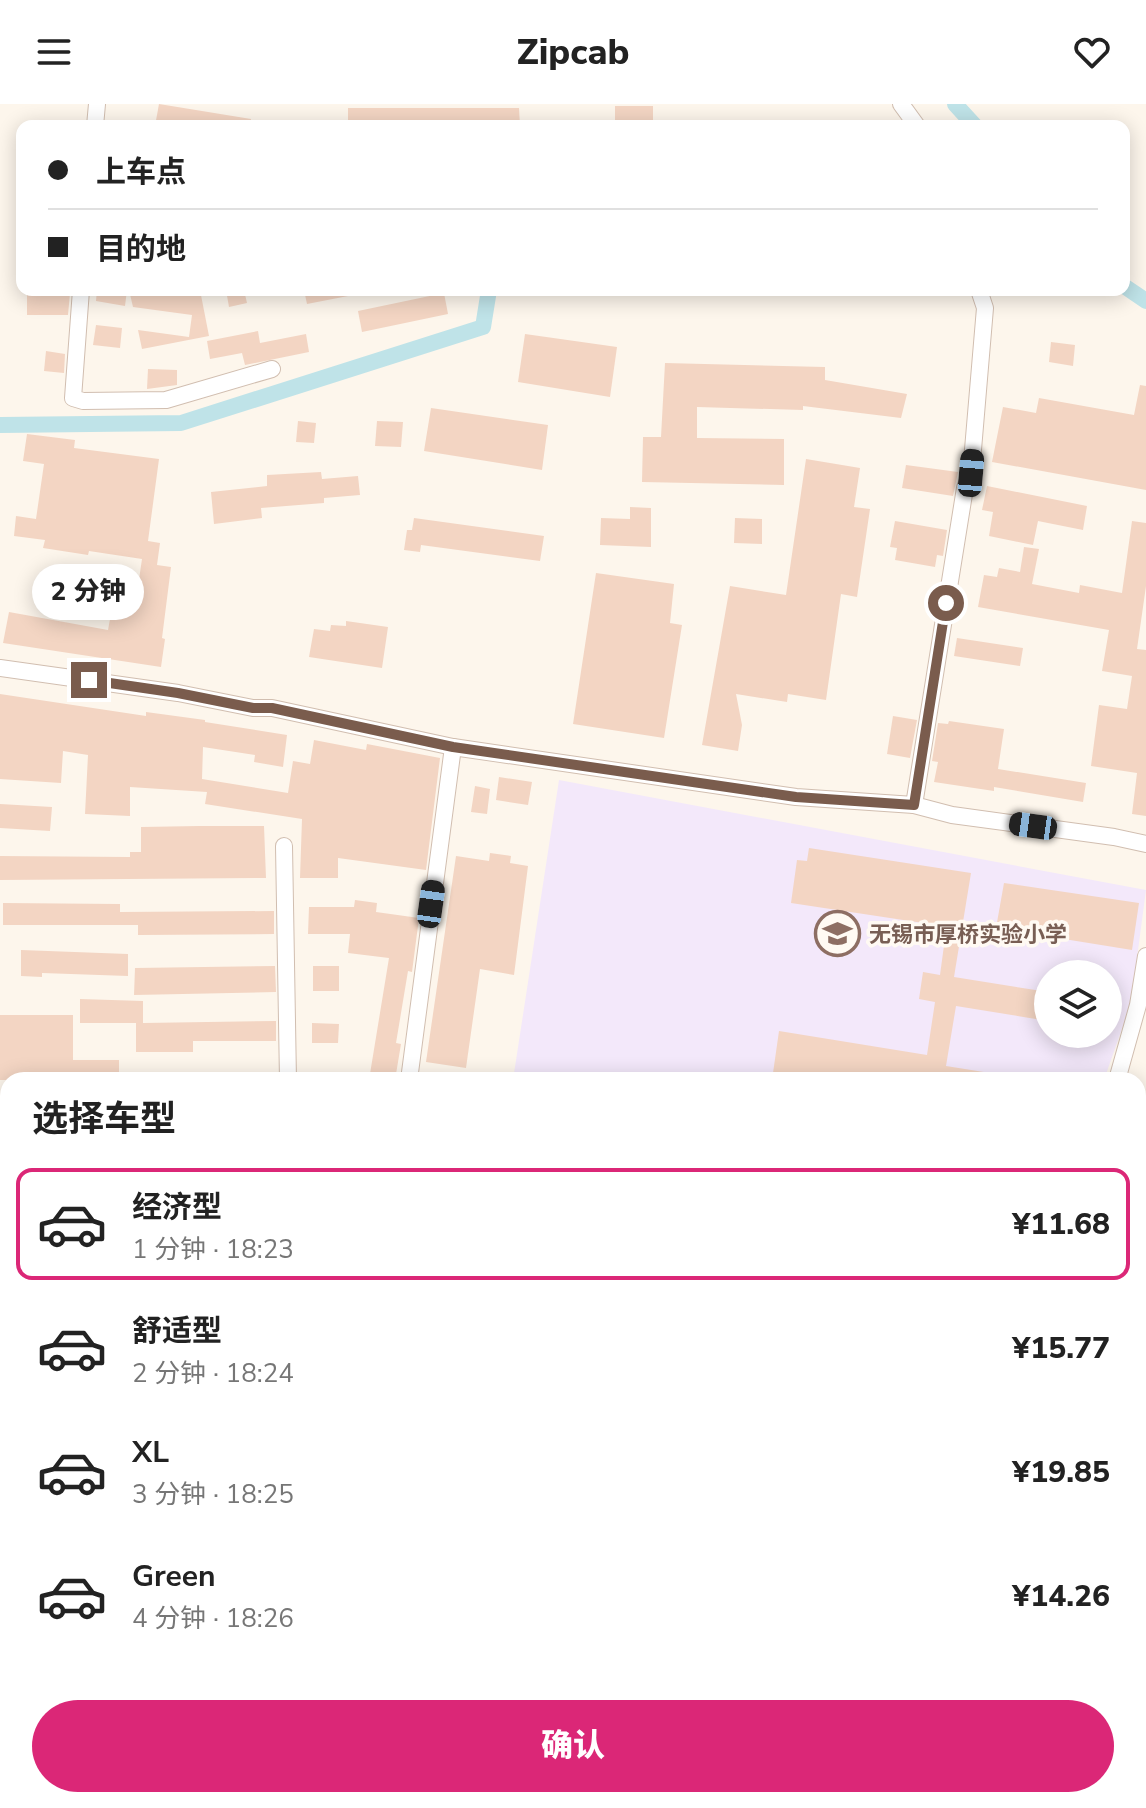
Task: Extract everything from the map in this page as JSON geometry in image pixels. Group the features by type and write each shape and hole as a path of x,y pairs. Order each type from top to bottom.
{"street":[{"path":"81,296 73,398 83,401 166,400 272,369"},
{"path":"914,805 965,488 971,473 985,308 981,296"},
{"path":"0,668 178,693 253,708 272,708 453,747 796,797 914,805 952,815 1146,844"},
{"path":"410,1072 453,747"},
{"path":"284,846 288,1072"},
{"path":"1119,1072 1138,1005 1146,956"}],"shaded area":[{"name":"无锡市厚桥实验小学","path":"559,780 1146,890 1131,1003 1122,1029 1122,960 1034,960 1034,1048 1115,1048 1107,1072 514,1072"}],"building":[{"path":"159,104 251,119 251,120 156,120"},
{"path":"615,106 653,106 653,120 615,120"},
{"path":"348,108 519,108 520,120 348,120"},
{"path":"27,296 70,296 68,315 27,315"},
{"path":"96,296 126,296 125,306 96,301"},
{"path":"130,296 201,296 209,336 142,349 138,330 189,337 192,315 133,307"},
{"path":"227,296 245,296 247,303 229,307"},
{"path":"305,296 348,296 307,304"},
{"path":"430,296 445,296 448,314 362,332 358,311"},
{"path":"96,325 122,328 120,348 93,345"},
{"path":"258,331 260,343 306,334 309,352 245,365 242,353 210,359 207,341"},
{"path":"525,334 617,347 610,397 518,382"},
{"path":"1051,342 1075,345 1073,366 1049,362"},
{"path":"46,351 65,354 64,373 44,371"},
{"path":"665,363 825,367 825,380 907,394 901,418 803,406 803,410 697,407 697,438 784,439 784,485 642,482 643,437 661,437"},
{"path":"148,369 177,370 177,385 147,389"},
{"path":"1140,385 1146,386 1146,490 992,462 1003,407 1036,413 1039,398 1134,415"},
{"path":"431,408 548,425 542,470 424,451"},
{"path":"298,421 316,423 314,443 296,442"},
{"path":"377,421 403,422 401,447 375,446"},
{"path":"27,434 75,440 74,448 159,459 148,541 160,543 157,565 171,567 161,667 3,643 9,612 108,630 113,603 135,607 142,559 43,548 45,540 14,536 16,516 36,519 44,464 23,461"},
{"path":"806,459 860,468 854,507 870,509 857,597 841,594 826,700 788,694 787,702 736,694 742,725 738,751 702,745 730,586 786,595"},
{"path":"906,465 958,472 953,496 902,488"},
{"path":"321,472 322,479 358,476 360,495 324,498 324,503 261,508 262,518 214,524 211,492 267,486 267,475"},
{"path":"987,486 1087,506 1083,530 1038,521 1033,545 989,536 993,512 982,510"},
{"path":"630,507 651,508 651,547 600,545 601,518 630,519"},
{"path":"414,518 544,536 540,561 421,545 420,552 404,550 407,530 412,530"},
{"path":"735,518 762,519 762,544 734,543"},
{"path":"895,521 947,530 943,556 937,555 935,567 895,560 897,548 890,547"},
{"path":"1132,521 1146,523 1146,586 1137,649 1146,650 1146,816 1132,814 1137,773 1091,766 1099,705 1127,709 1132,676 1102,671 1109,630 978,607 984,575 997,577 999,568 1020,572 1024,547 1039,549 1032,584 1079,593 1080,585 1122,593"},
{"path":"596,573 674,584 670,623 682,625 664,738 573,724"},
{"path":"346,621 388,627 382,668 309,657 314,629 330,631 331,625 346,626"},
{"path":"957,638 1023,648 1020,666 954,656"},
{"path":"0,694 146,716 146,712 205,720 287,735 283,767 254,762 255,755 203,747 202,779 288,793 293,761 310,764 314,740 366,750 367,744 440,758 426,870 338,858 338,878 300,878 302,819 205,804 207,792 130,787 130,816 85,814 88,755 63,751 61,783 0,779"},
{"path":"893,716 917,720 910,758 887,754"},
{"path":"949,721 1004,729 998,769 1086,783 1083,802 994,787 994,791 934,782 938,762 932,761 938,723 948,724"},
{"path":"499,777 532,782 528,805 496,800"},
{"path":"475,786 490,789 487,814 471,812"},
{"path":"0,804 52,807 50,831 0,828"},
{"path":"264,826 266,878 0,880 0,856 130,857 130,852 141,852 141,827"},
{"path":"809,848 971,873 954,977 1034,990 1034,1019 956,1006 946,1066 984,1072 773,1072 779,1031 927,1055 935,1002 919,999 923,972 940,975 945,938 921,934 923,923 791,903 797,860 807,861"},
{"path":"490,853 511,856 510,863 528,866 514,975 480,969 466,1068 426,1062 456,856 489,861"},
{"path":"1004,883 1139,903 1132,950 996,928"},
{"path":"355,900 377,903 376,912 419,918 412,972 408,971 396,1043 401,1044 396,1072 370,1072 389,958 348,953 350,934 308,934 309,907 354,907"},
{"path":"3,903 120,904 120,912 274,911 274,934 138,935 138,925 3,925"},
{"path":"21,950 128,954 128,976 42,973 42,977 21,976"},
{"path":"275,966 276,992 134,995 135,968"},
{"path":"313,966 339,966 339,991 313,991"},
{"path":"80,999 143,1001 143,1023 276,1021 276,1041 193,1041 193,1052 136,1052 136,1023 80,1023"},
{"path":"0,1015 73,1015 73,1060 119,1060 119,1072 0,1072"},
{"path":"312,1023 339,1024 338,1043 312,1043"}],"waterway":[{"path":"955,104 970,120"},
{"path":"1130,290 1146,301"},
{"path":"0,425 181,423 483,327 488,296"}],"place":[{"name":"无锡市厚桥实验小学","path":"838,934"}],"route":[{"path":"89,680 253,708 272,708 453,747 796,797 914,805 946,603"}]}
